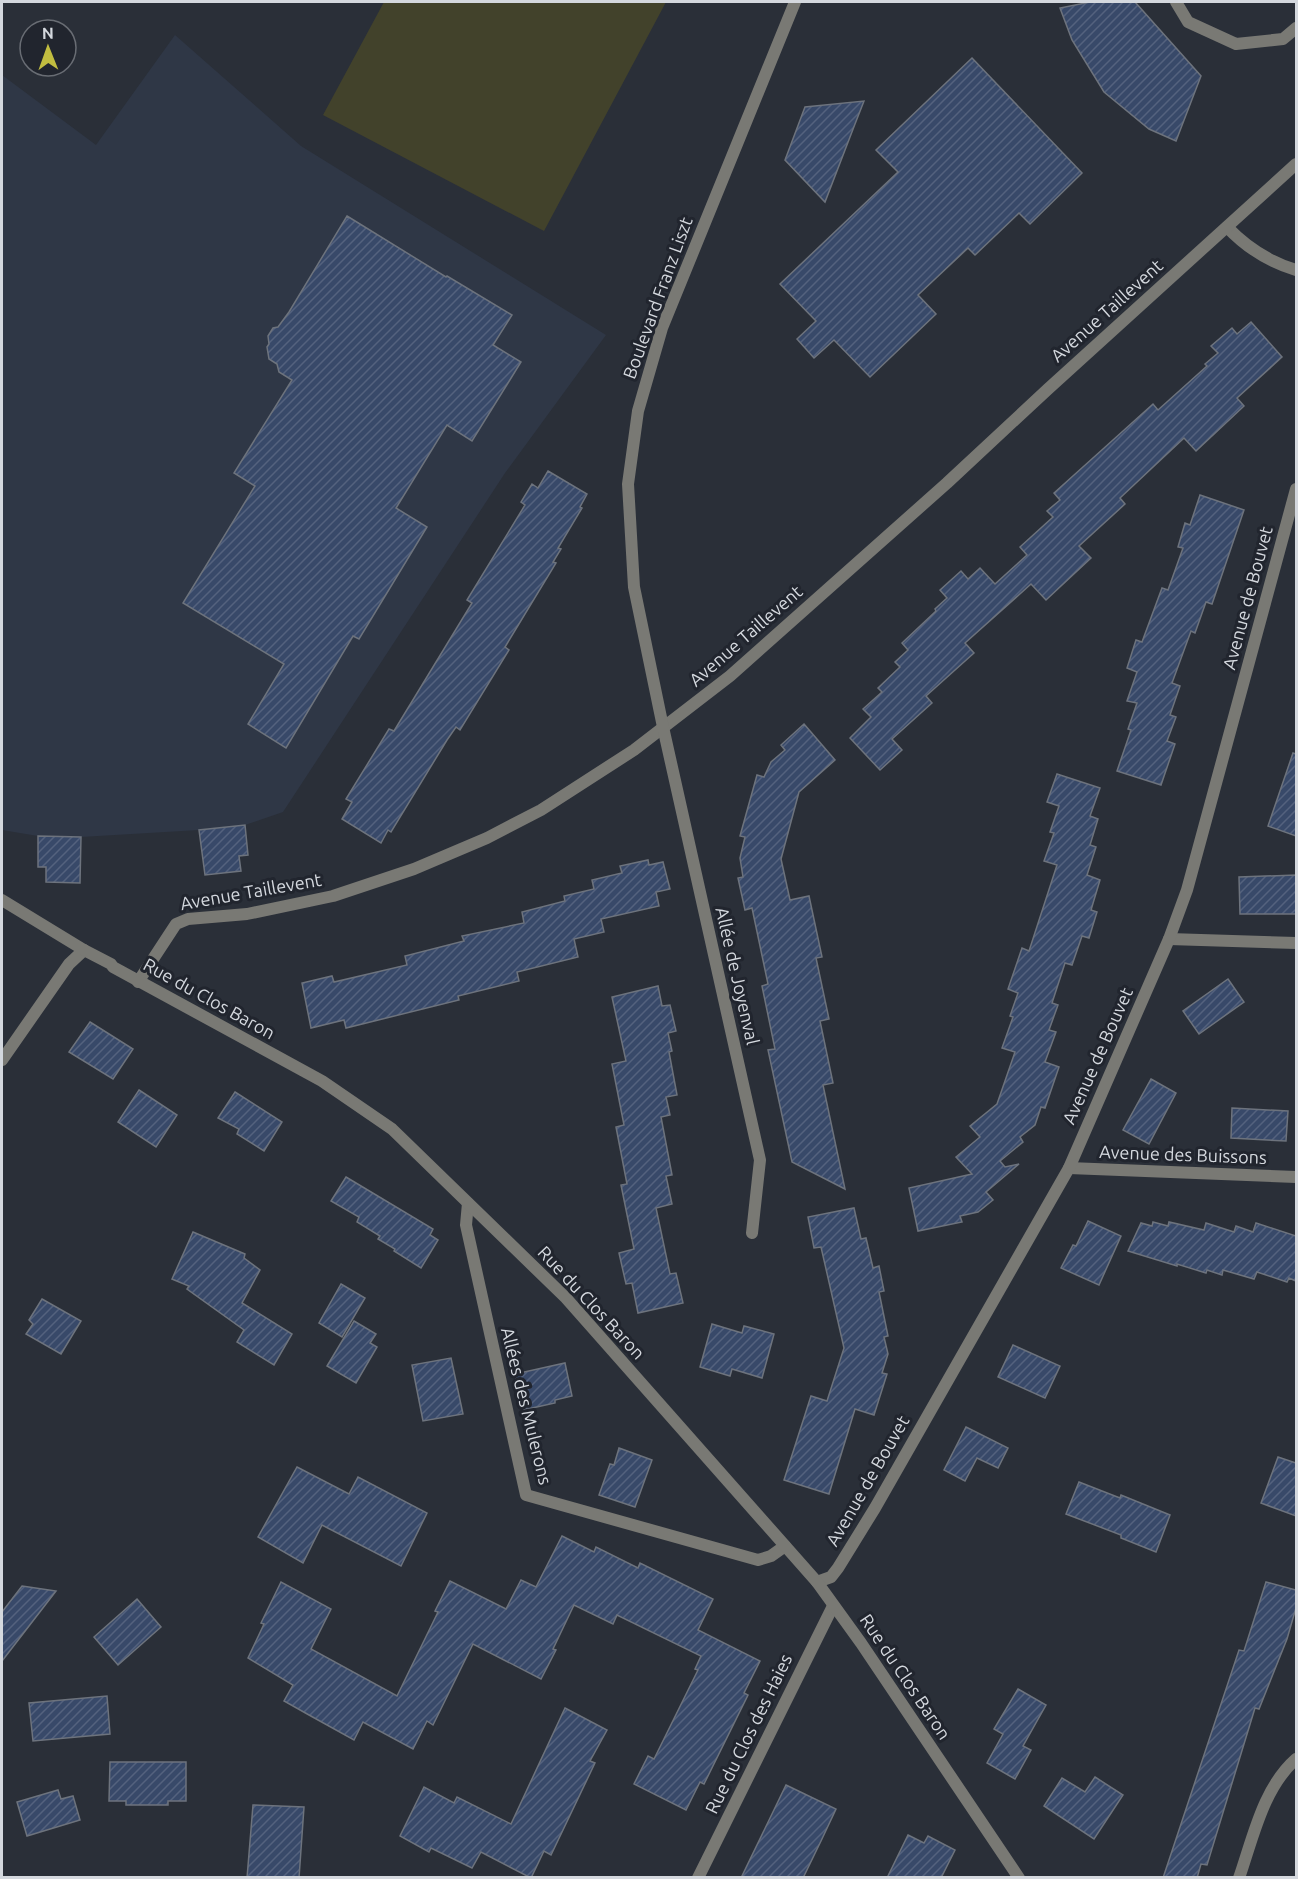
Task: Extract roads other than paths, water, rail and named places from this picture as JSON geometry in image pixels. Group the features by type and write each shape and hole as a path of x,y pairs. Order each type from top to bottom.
{"street":[{"name":"Boulevard Franz Liszt","path":"663,728 634,587 628,484 638,411 663,328 795,2"},
{"path":"1176,2 1188,22 1236,44 1283,39 1296,28"},
{"name":"Avenue Taillevent","path":"138,982 176,924 188,920 247,914 333,896 414,869 487,838 541,810 612,765 730,676 947,483 1296,164"},
{"path":"1227,227 1257,253 1280,265 1296,270"},
{"name":"Avenue de Bouvet","path":"817,1582 831,1577 875,1508 1068,1168 1169,939 1187,890 1296,489"},
{"name":"Allée de Joyenval","path":"663,728 760,1160 752,1233"},
{"name":"Rue du Clos Baron","path":"2,900 138,982 322,1081 392,1129 566,1298 817,1582 861,1643 1019,1878"},
{"path":"1169,939 1296,943"},
{"path":"2,1060 69,964 84,950"},
{"name":"Avenue des Buissons","path":"1068,1168 1296,1177"},
{"name":"Allées des Mulerons","path":"468,1203 466,1225 526,1495 758,1560 771,1556 785,1546"},
{"name":"Rue du Clos des Haies","path":"698,1878 833,1606"},
{"path":"1239,1878 1267,1800 1288,1766 1296,1759"}]}
